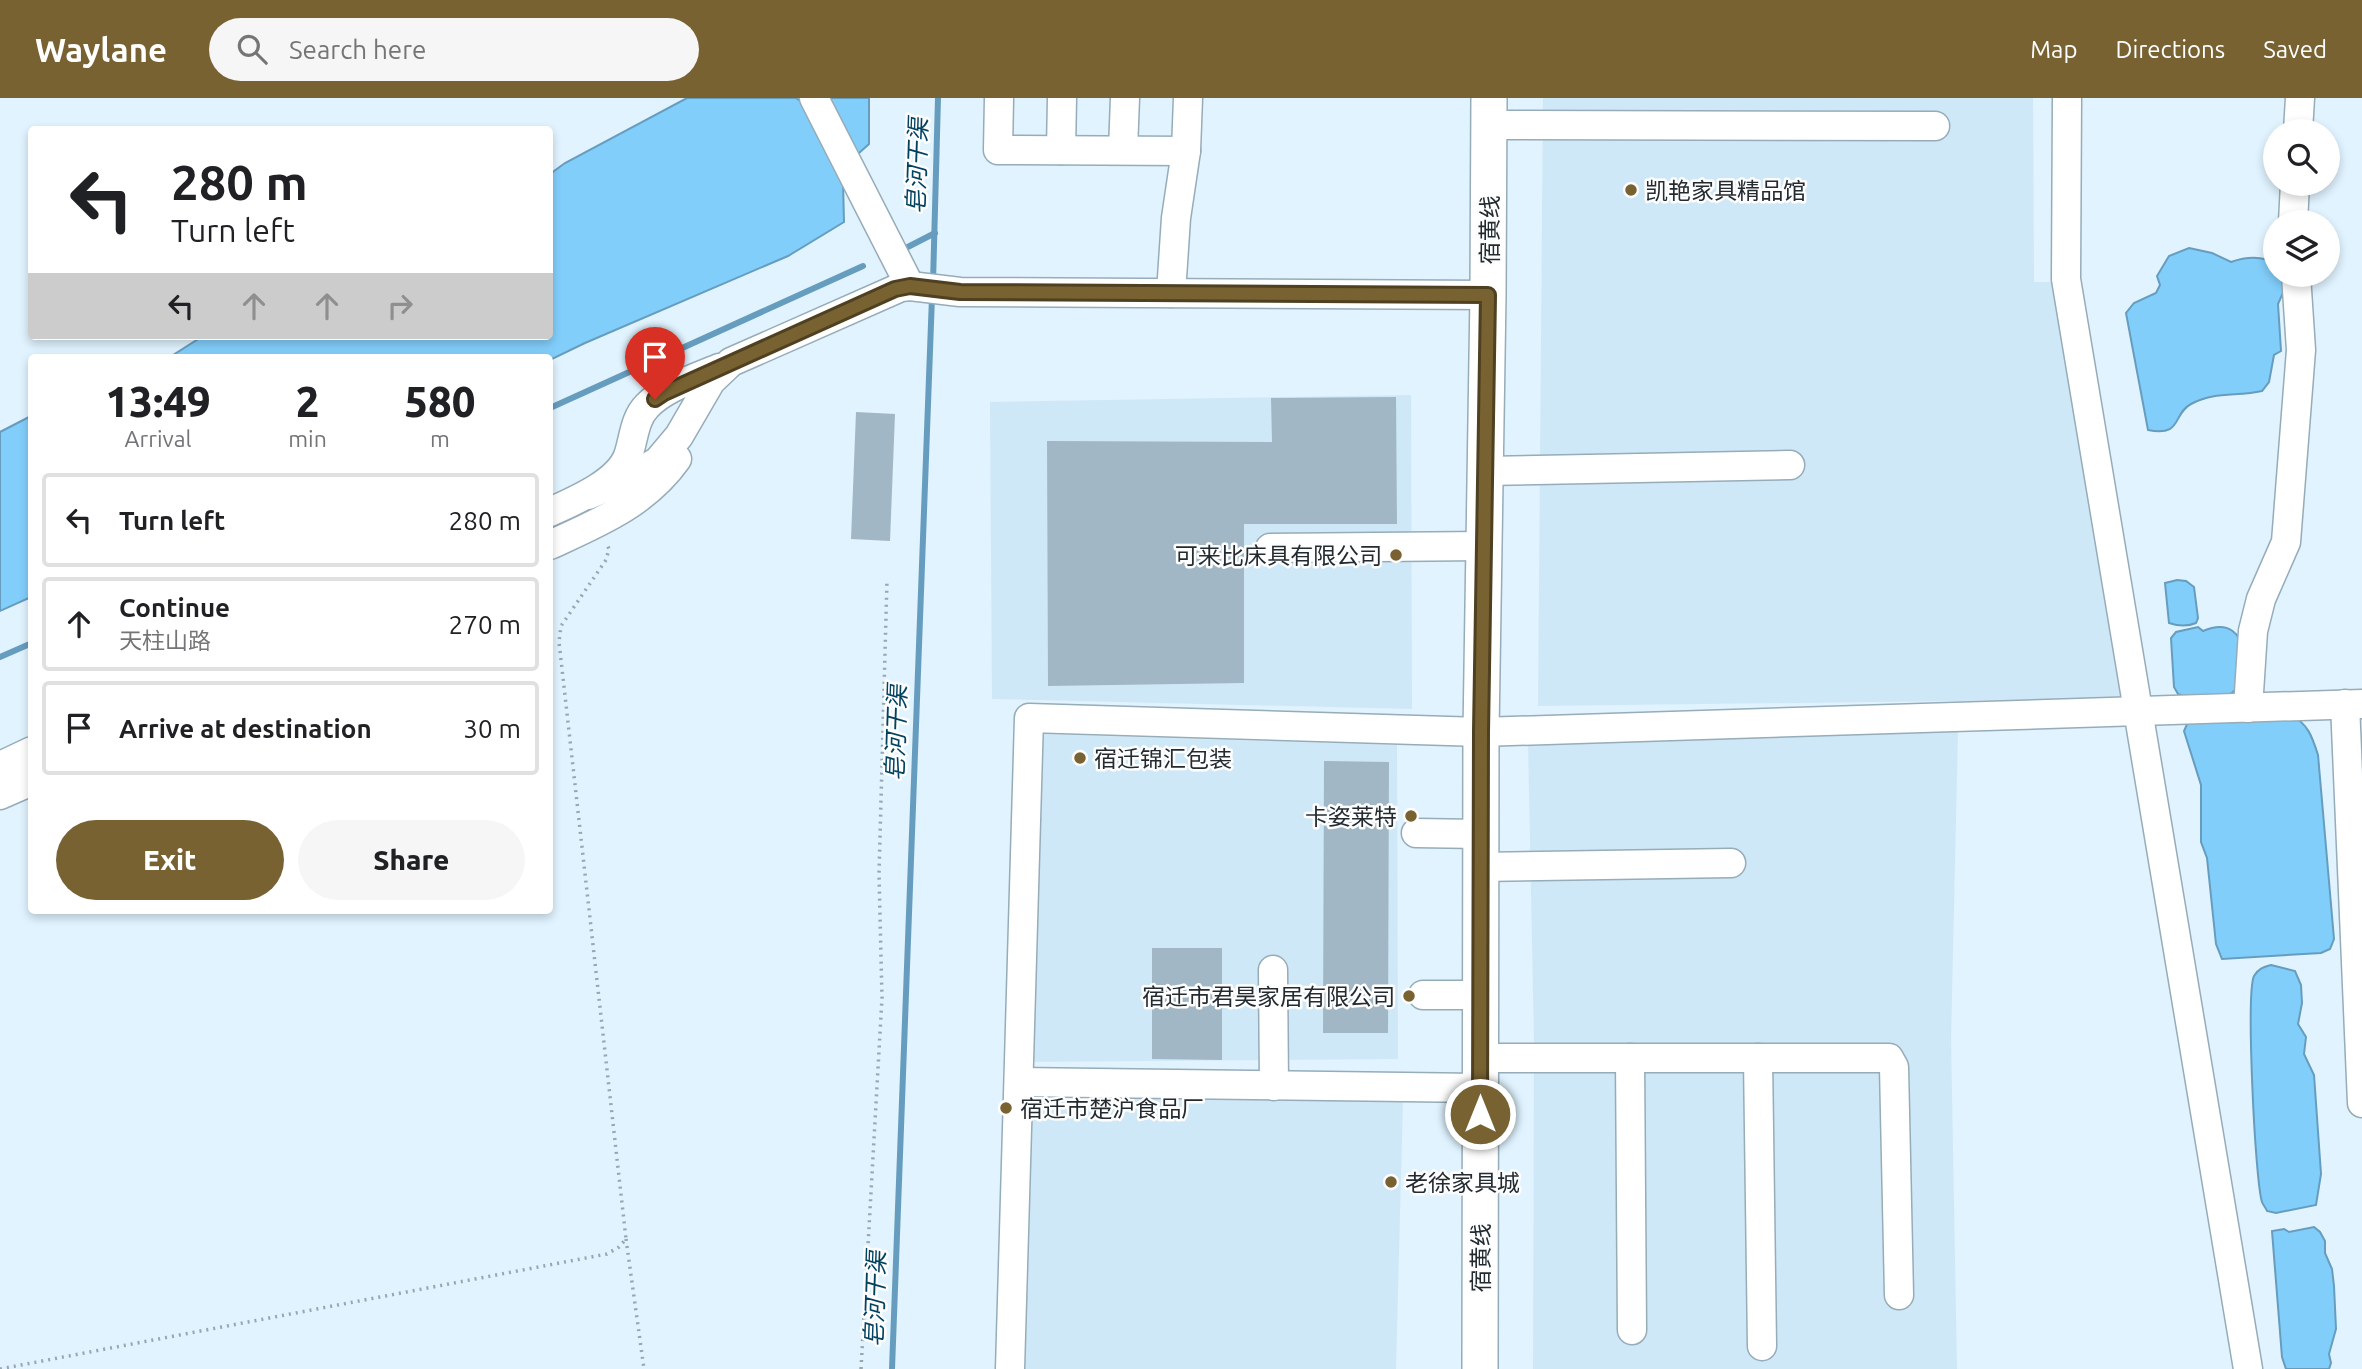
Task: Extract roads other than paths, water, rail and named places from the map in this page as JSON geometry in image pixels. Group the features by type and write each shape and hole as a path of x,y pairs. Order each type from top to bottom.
{"main road":[{"name":"宿黄线","path":"1480,1369 1480,850 1489,111"}],"street":[{"path":"814,98 914,287"},
{"path":"999,98 998,149 1186,150"},
{"path":"1061,150 1062,98"},
{"path":"1123,150 1125,98"},
{"path":"1171,293 1176,218 1186,150 1188,98"},
{"path":"2067,98 2066,279 2248,1369"},
{"path":"2299,119 2300,98"},
{"path":"1489,111 1935,125"},
{"path":"588,495 617,472 626,460 638,420 649,404 664,393 895,289 914,287 960,292 1488,295"},
{"path":"2248,708 2253,631 2261,599 2286,542 2301,350 2297,287"},
{"path":"553,511 635,475 658,461 679,436 711,381 731,362"},
{"path":"553,544 637,501 666,474 691,439 731,362"},
{"path":"1485,471 1790,465"},
{"path":"1270,548 1484,546"},
{"path":"1010,1369 1030,718 1481,732 2140,713 2354,704 2362,1103"},
{"path":"0,766 28,753"},
{"path":"0,795 28,783"},
{"path":"1416,833 1480,850 1731,863"},
{"path":"1273,970 1274,1086"},
{"path":"1423,995 1480,995"},
{"path":"1019,1083 1274,1086 1480,1073 1630,1058 1889,1058 1894,1067 1899,1295"},
{"path":"1630,1058 1632,1330"},
{"path":"1758,1058 1762,1346"}],"water":[{"path":"687,98 796,98 806,105 843,182 844,222 788,256 553,359 553,354 175,354 197,340 553,340 553,172"},
{"path":"828,98 869,98 869,144 858,154"},
{"path":"2189,248 2212,253 2231,262 2263,259 2263,287 2286,287 2278,304 2281,351 2274,355 2269,382 2262,391 2200,400 2185,408 2172,427 2159,431 2148,430 2126,313 2134,303 2156,293 2160,285 2157,276 2169,256"},
{"path":"28,418 28,598 0,611 0,432"},
{"path":"2186,581 2194,587 2198,618 2196,623 2182,626 2169,623 2165,583"},
{"path":"2198,627 2203,631 2220,627 2232,631 2240,640 2243,666 2235,689 2228,695 2184,696 2178,694 2174,687 2171,638 2176,632"},
{"path":"2290,714 2308,731 2318,755 2334,939 2330,949 2321,953 2222,959 2216,944 2207,858 2201,842 2201,785 2184,731 2188,722"},
{"path":"2271,965 2295,971 2301,985 2302,1003 2298,1024 2306,1037 2304,1054 2314,1075 2321,1174 2316,1205 2276,1213 2267,1211 2259,1187 2251,1050 2254,976"},
{"path":"2314,1227 2325,1241 2325,1253 2332,1269 2336,1329 2329,1354 2331,1363 2329,1369 2286,1369 2282,1357 2272,1231 2284,1229 2289,1232"}],"waterway":[{"name":"皂河干渠","path":"933,283 938,98"},
{"path":"900,251 935,233"},
{"path":"553,407 863,266"},
{"name":"皂河干渠","path":"892,1369 932,297"},
{"path":"0,657 28,645"}],"place":[{"name":"凯艳家具精品馆","path":"1631,190"},
{"name":"可来比床具有限公司","path":"1396,555"},
{"name":"宿迁锦汇包装","path":"1080,758"},
{"name":"卡姿莱特","path":"1411,816"},
{"name":"宿迁市君昊家居有限公司","path":"1409,996"},
{"name":"宿迁市楚沪食品厂","path":"1006,1108"},
{"name":"老徐家具城","path":"1391,1182"}]}
